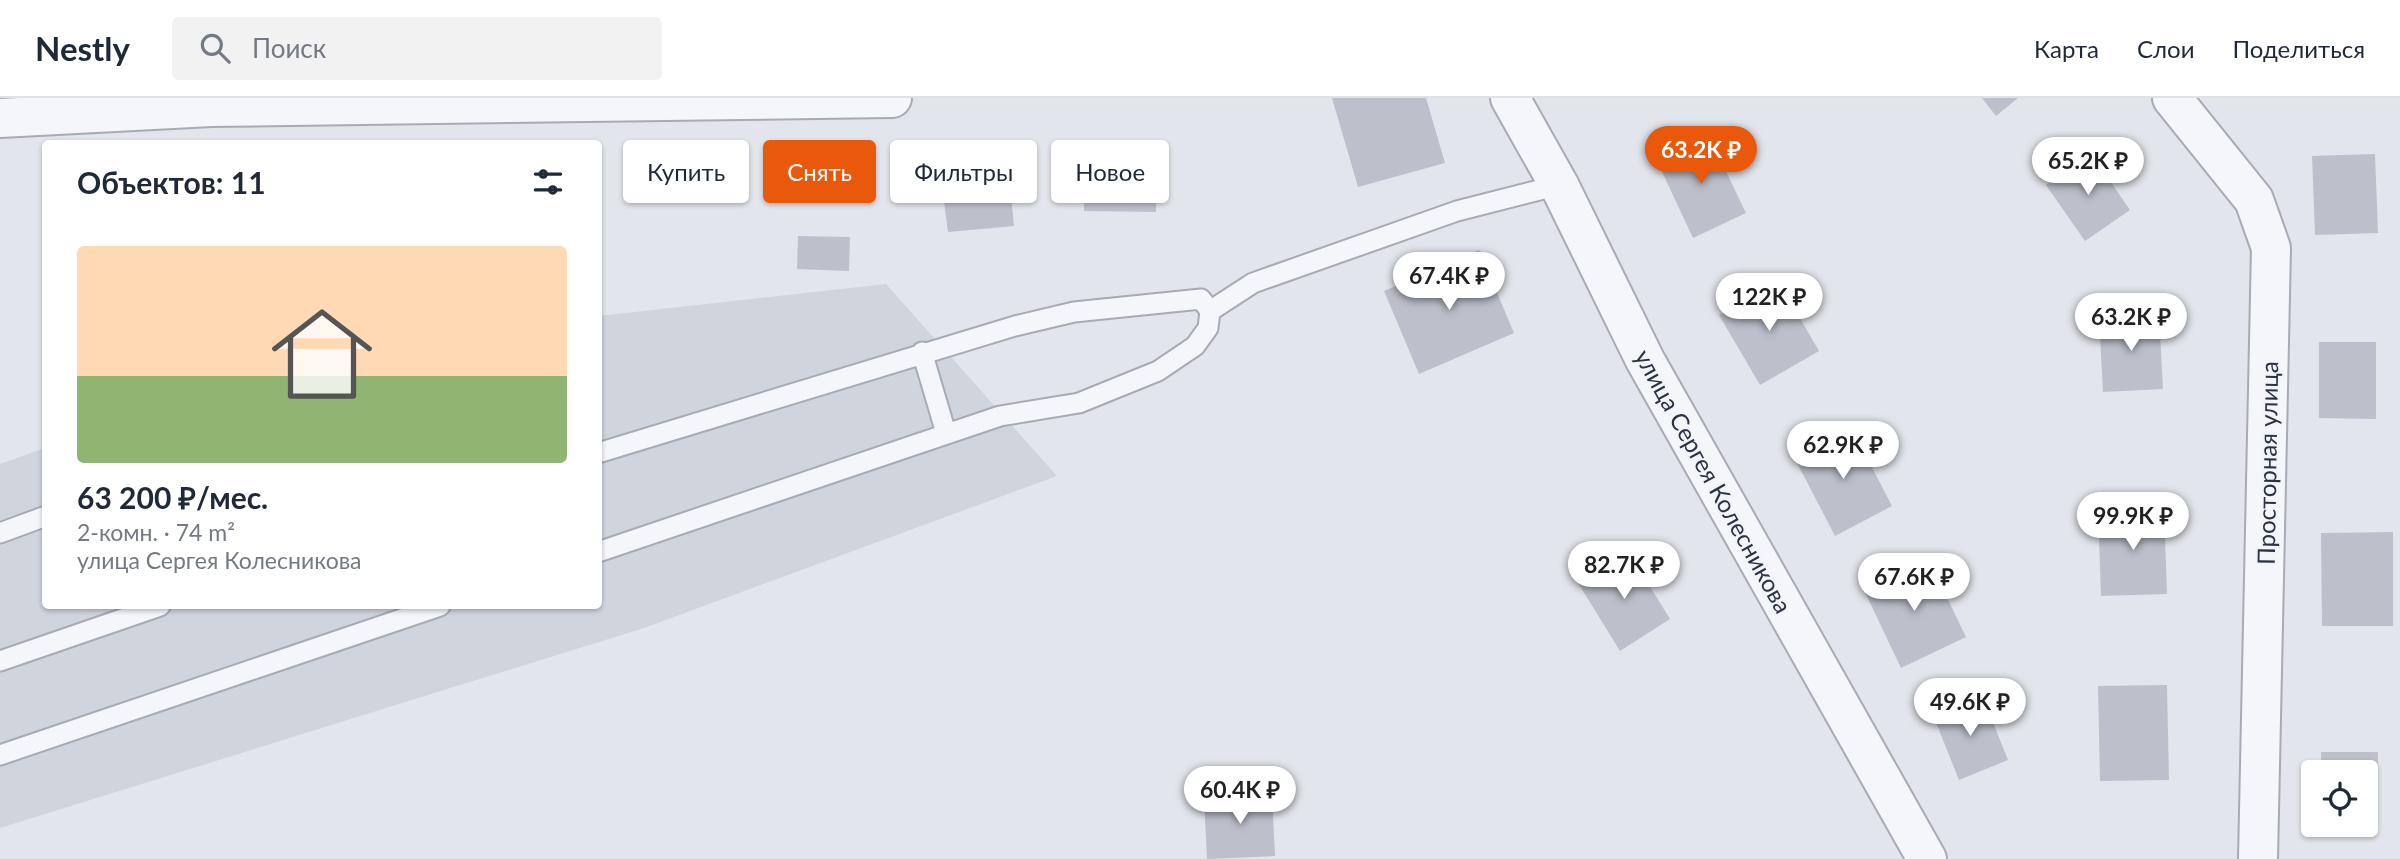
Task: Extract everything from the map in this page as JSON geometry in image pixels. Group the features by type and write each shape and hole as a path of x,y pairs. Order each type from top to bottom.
{"street":[{"path":"0,118 211,107 892,98"},
{"name":"улица Сергея Колесникова","path":"1510,98 1559,185 1645,360 1927,859"},
{"name":"Просторная улица","path":"2172,98 2255,200 2271,248 2258,859"}],"lane":[{"path":"1210,311 1265,278 1457,211 1559,185"},
{"path":"602,452 922,352 1074,312 1201,299 1210,311 1208,328 1195,346 1158,371 1079,402 1000,416 946,433 602,551"},
{"path":"922,352 946,433"},
{"path":"0,533 42,517"},
{"path":"0,661 151,609"},
{"path":"0,755 431,609"}],"shaded area":[{"path":"886,284 1057,476 644,628 0,828 0,464 42,449 42,609 602,609 602,316"}],"building":[{"path":"1332,98 1426,98 1445,163 1358,187"},
{"path":"1982,98 2018,98 1996,116"},
{"path":"1708,134 1746,213 1693,238 1656,159"},
{"path":"2091,153 2130,210 2085,241 2046,185"},
{"path":"2375,154 2378,233 2315,235 2312,156"},
{"path":"944,203 1012,203 1014,226 948,232"},
{"path":"1084,203 1156,203 1156,212 1084,211"},
{"path":"798,236 850,237 849,271 797,269"},
{"path":"1479,250 1514,333 1419,374 1384,291"},
{"path":"1778,280 1819,351 1760,385 1719,315"},
{"path":"2159,314 2163,389 2103,392 2099,317"},
{"path":"2319,342 2376,342 2376,419 2319,418"},
{"path":"1851,427 1892,506 1835,536 1794,457"},
{"path":"2164,508 2167,594 2101,596 2098,510"},
{"path":"2393,532 2393,626 2322,626 2321,533"},
{"path":"1628,551 1670,619 1620,651 1578,583"},
{"path":"1928,558 1966,637 1901,668 1863,588"},
{"path":"2167,685 2169,780 2100,781 2098,686"},
{"path":"1982,695 2008,760 1959,780 1933,715"},
{"path":"2321,752 2378,752 2378,760 2321,760"},
{"path":"1272,794 1275,856 1207,859 1204,797"}]}
